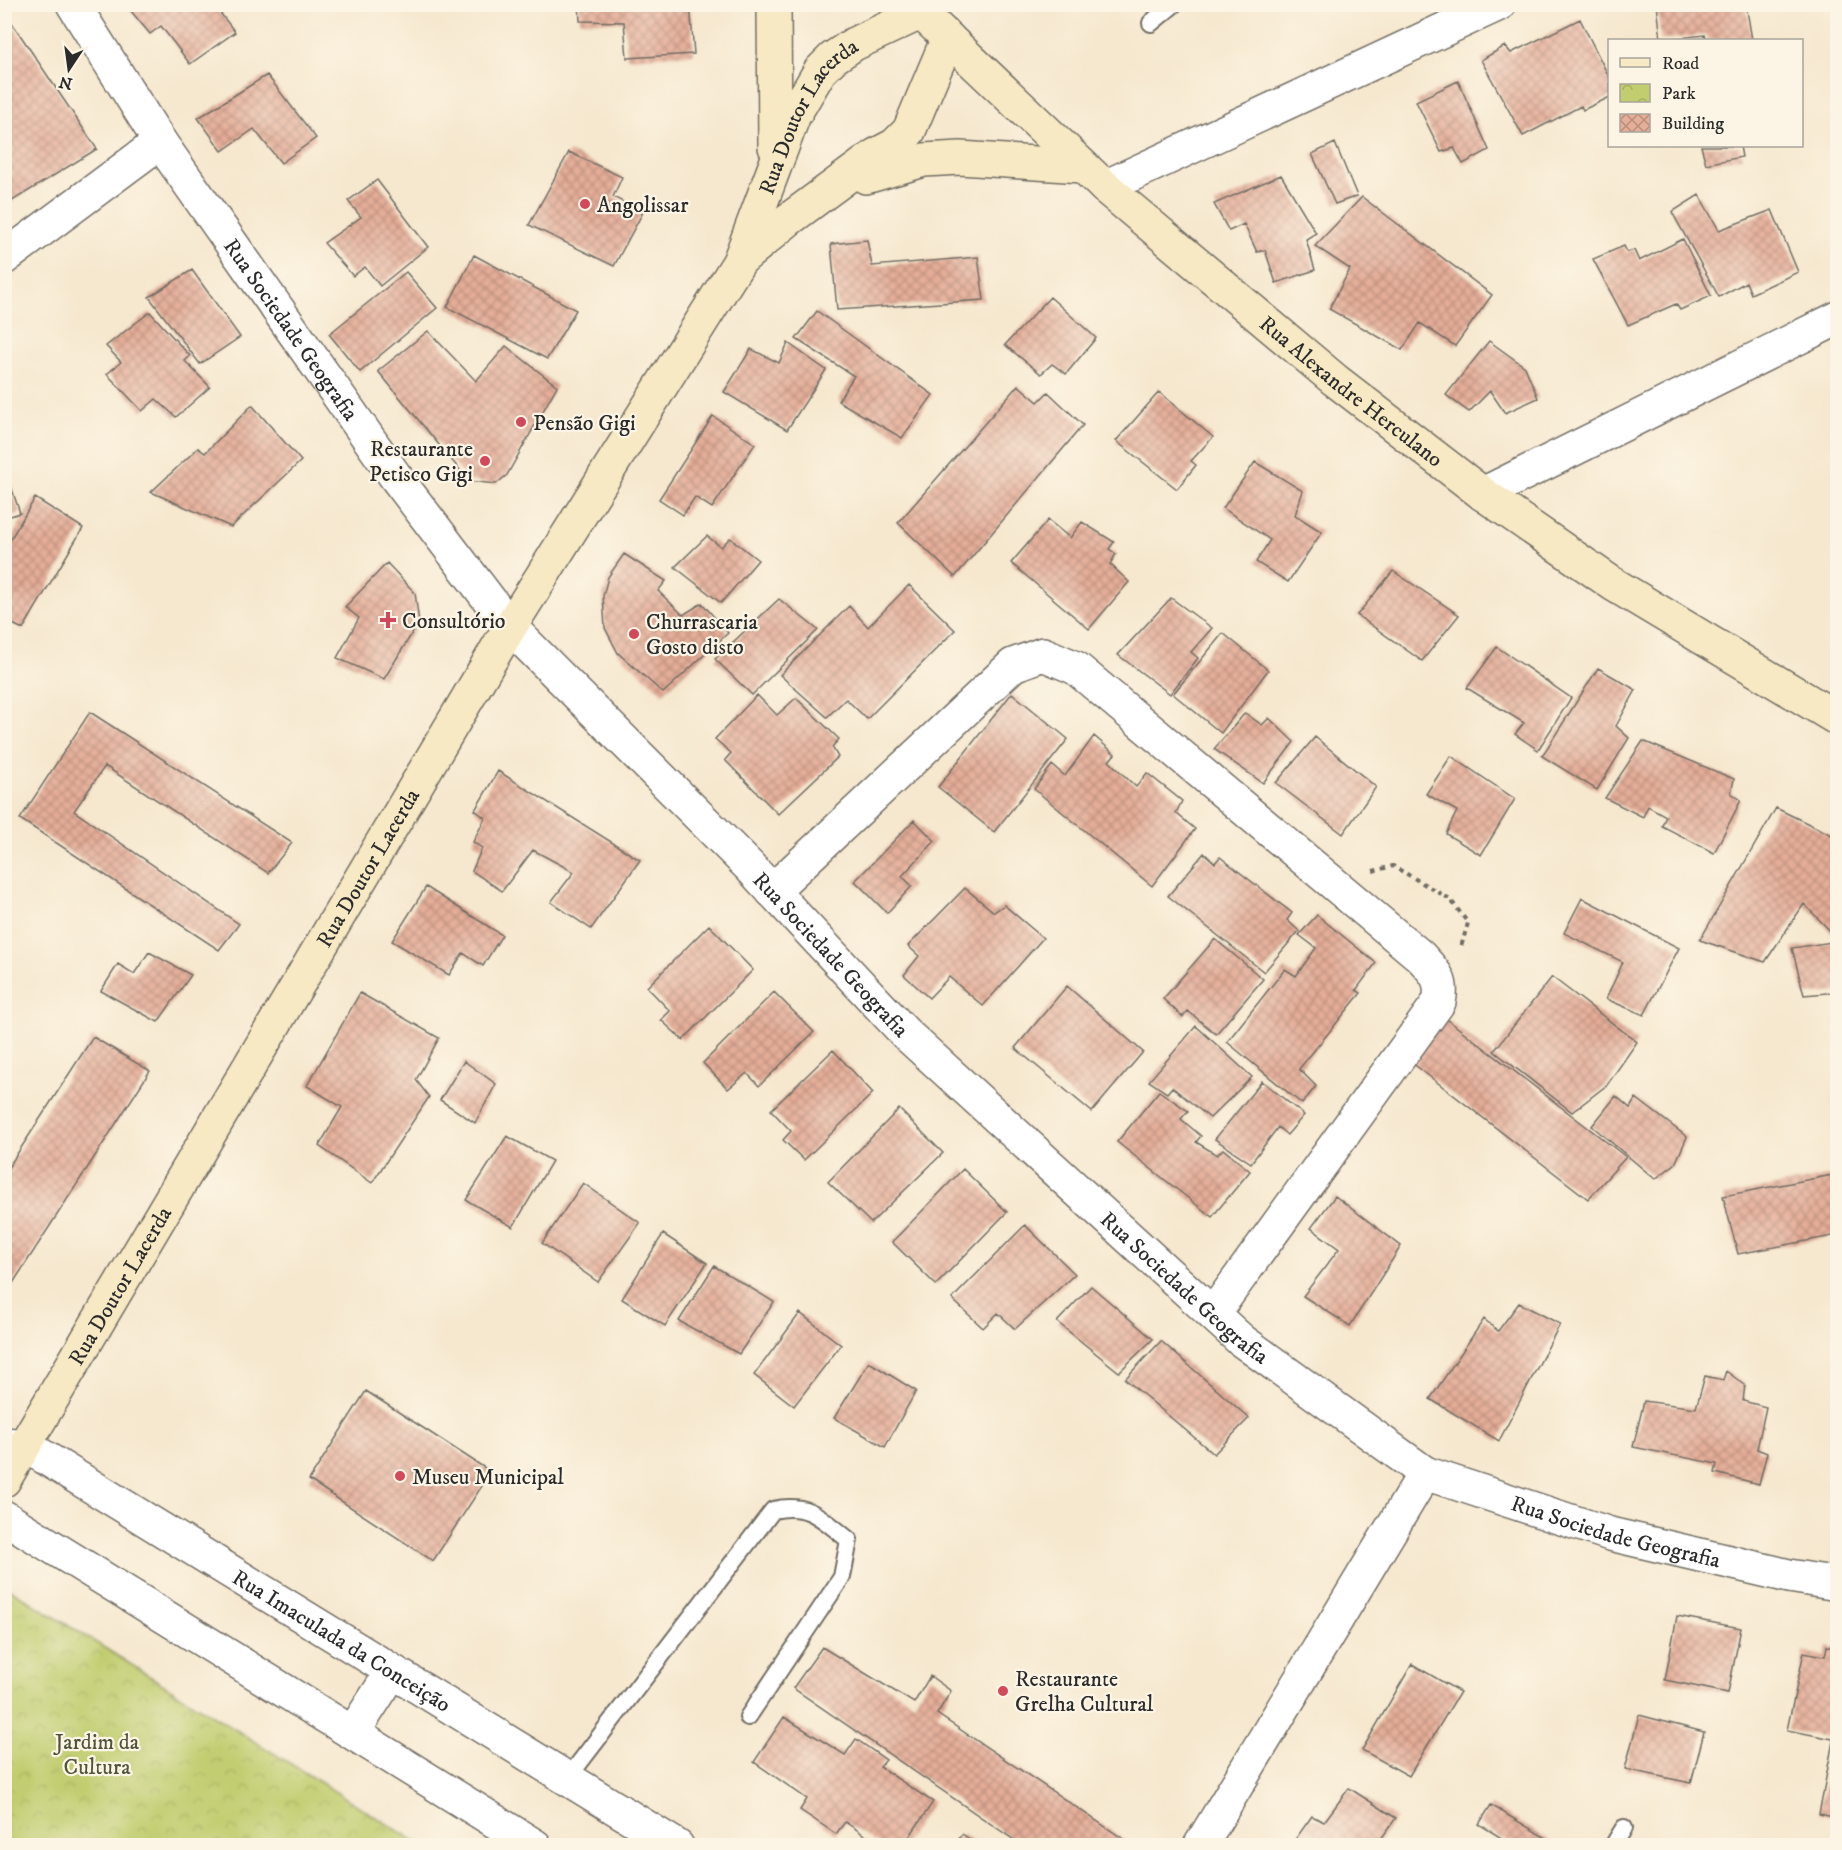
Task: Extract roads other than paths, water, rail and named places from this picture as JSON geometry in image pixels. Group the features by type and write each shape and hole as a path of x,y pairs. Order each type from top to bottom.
{"main road":[{"path":"774,4 775,170"},
{"name":"Rua Doutor Lacerda","path":"4,1480 15,1445 510,627 739,262 794,115 820,71 854,44 916,9"},
{"name":"Rua Alexandre Herculano","path":"916,9 1094,177 1335,380 1483,494 1613,584 1838,719"},
{"name":"Rua Doutor Lacerda","path":"739,262 830,189 876,155 895,145 909,131 948,38"},
{"path":"830,189 896,166 924,160 960,158 1094,177"}],"street":[{"name":"Rua Sociedade Geografia","path":"73,4 160,142 395,476 510,627 772,891 904,1033 1241,1340 1425,1473 1610,1534 1789,1576 1838,1584"},
{"path":"1094,177 1499,4"},
{"path":"4,258 160,142"},
{"path":"1483,494 1838,318"},
{"path":"772,891 1013,665 1043,654 1076,668 1420,956 1439,976 1442,990 1439,1002 1213,1314"},
{"name":"Rua Imaculada da Conceição","path":"15,1445 677,1845"},
{"path":"1200,1845 1425,1473"},
{"path":"4,1517 354,1731 534,1845"},
{"path":"354,1731 392,1672"}],"lane":[{"path":"1151,23 1174,4"},
{"path":"567,1779 773,1510 790,1506 811,1510 849,1540 847,1561 842,1577 748,1717"},
{"path":"1613,1845 1624,1828"}],"place":[{"name":"Angolissar","path":"585,204"},
{"name":"Pensão Gigi","path":"521,422"},
{"name":"Restaurante Petisco Gigi","path":"485,461"},
{"name":"Consultório","path":"388,620"},
{"name":"Churrascaria Gosto disto","path":"634,634"},
{"name":"Museu Municipal","path":"400,1476"},
{"name":"Restaurante Grelha Cultural","path":"1003,1691"}],"park label":[{"name":"Jardim da Cultura","path":"97,1754"}]}
